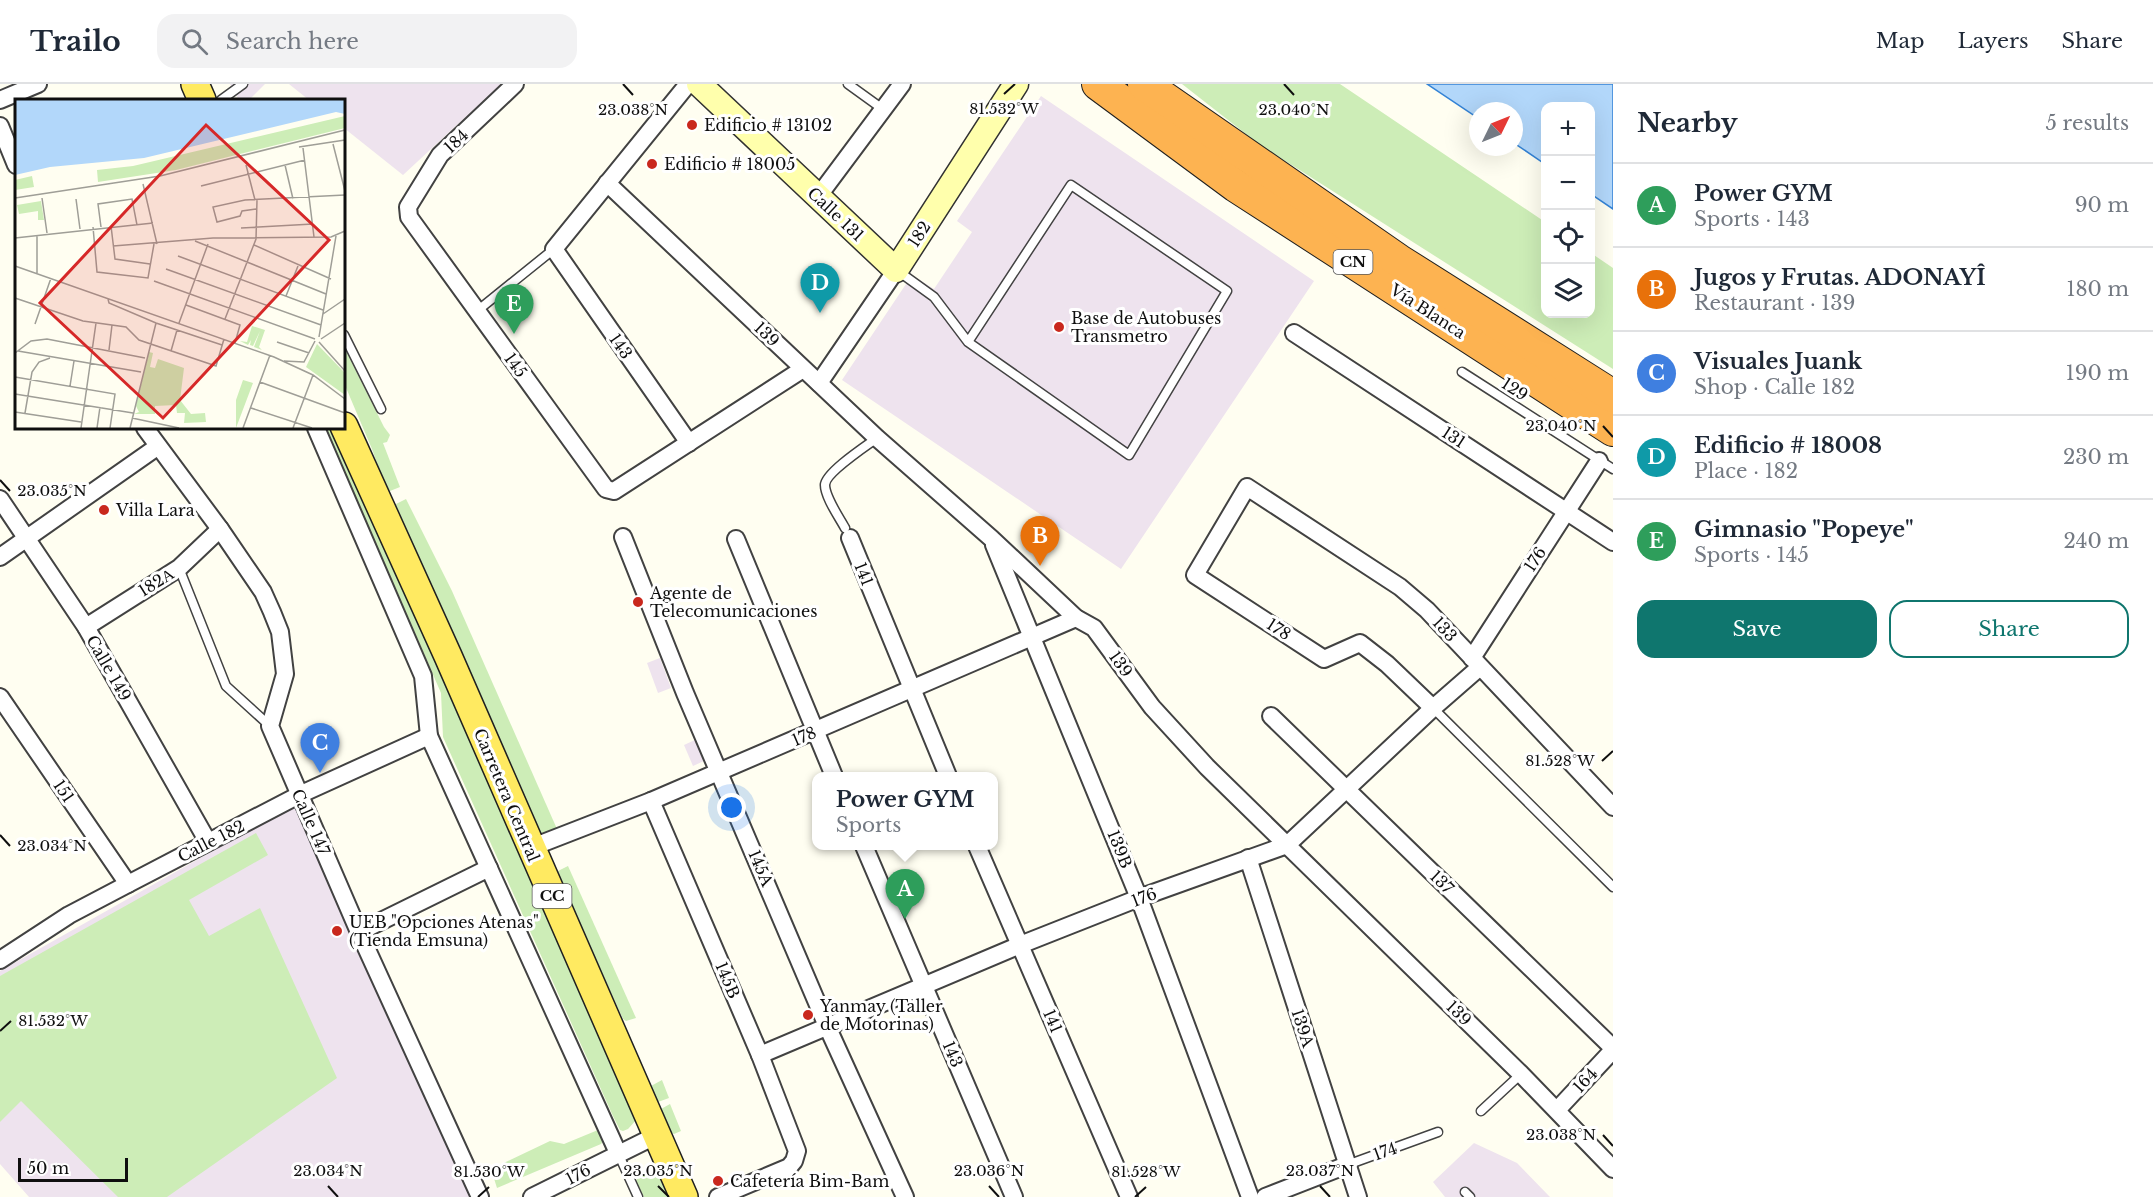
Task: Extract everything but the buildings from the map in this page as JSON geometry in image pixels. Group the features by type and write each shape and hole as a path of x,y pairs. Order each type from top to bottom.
{"highway":[{"name":"Vía Blanca","path":"1098,84 1236,186 1613,430"},
{"name":"Vía Blanca","path":"1144,84 1398,260 1613,396"}],"main road":[{"path":"195,84 217,99"},
{"name":"Carretera Central","path":"345,428 684,1197"}],"street":[{"path":"0,100 38,84"},
{"name":"184","path":"408,207 440,155 515,84"},
{"path":"554,249 688,84"},
{"name":"Calle 131","path":"699,84 817,198 896,270"},
{"path":"817,198 902,84"},
{"name":"182","path":"819,383 896,270 1016,84"},
{"path":"0,126 15,163"},
{"name":"139","path":"607,183 877,438 992,539 1076,618 1094,628 1152,707 1207,766 1521,1074 1613,1169"},
{"name":"145","path":"408,207 409,217 606,489 614,491 689,443"},
{"name":"143","path":"554,249 689,443"},
{"name":"131","path":"1294,333 1613,542"},
{"path":"689,443 803,369"},
{"path":"146,429 220,529 263,592 280,632 285,674 270,726"},
{"path":"316,429 423,676 429,736 618,1154"},
{"path":"0,557 157,447"},
{"name":"176","path":"760,1055 1020,945 1139,898 1287,845 1432,708 1476,662 1567,511 1606,465"},
{"name":"178","path":"1247,487 1195,574 1324,659 1360,643 1387,664 1432,708"},
{"name":"133","path":"1247,487 1400,587 1427,610 1613,807"},
{"name":"Calle 149","path":"0,499 86,627 208,842"},
{"name":"182А","path":"86,627 179,568 220,529"},
{"name":"141","path":"848,533 946,772"},
{"name":"145A","path":"623,537 681,682 827,1026 905,1197"},
{"path":"736,539 832,772"},
{"name":"139B","path":"992,539 1139,898 1250,1197"},
{"name":"178","path":"530,848 651,801 1076,618"},
{"name":"151","path":"0,697 128,884"},
{"name":"137","path":"1270,716 1613,1049"},
{"name":"Calle 147","path":"270,726 359,932 480,1197"},
{"name":"Calle 182","path":"0,960 69,915 208,842 299,795 429,736"},
{"name":"145B","path":"651,801 760,1055 797,1151 789,1167 718,1197"},
{"name":"143","path":"866,850 1014,1197"},
{"name":"141","path":"979,850 1129,1197"},
{"name":"139A","path":"1248,858 1358,1197"},
{"path":"359,932 489,868"},
{"name":"164","path":"1557,1110 1613,1049"},
{"name":"176","path":"532,1197 657,1136"},
{"name":"174","path":"1265,1197 1347,1165"}],"lane":[{"path":"220,99 243,84"},
{"path":"848,84 884,110"},
{"path":"896,270 934,297 968,342 1129,455 1227,291 1071,184 968,342"},
{"path":"477,311 554,249"},
{"path":"345,337 381,409"},
{"name":"129","path":"1462,372 1606,465"},
{"path":"848,533 826,490 825,483 827,477 835,470 877,438"},
{"path":"179,568 226,686 270,726"},
{"path":"1432,708 1613,887"},
{"path":"1481,1112 1521,1074"},
{"name":"174","path":"1347,1165 1438,1132"},
{"path":"618,1154 638,1197"}],"shaded area":[{"path":"230,84 265,84 250,99 238,99"},
{"path":"289,84 501,84 403,175 345,129 345,99 308,99"},
{"path":"1041,96 1314,281 1121,569 842,380 912,275 934,289 972,232 957,221"},
{"path":"660,658 671,688 658,693 647,663"},
{"path":"697,739 706,760 693,766 684,745"},
{"path":"294,805 470,1197 29,1197 0,1164 0,971"},
{"path":"1474,1143 1517,1163 1550,1197 1445,1197 1433,1182"}],"green space":[{"path":"1182,84 1340,84 1541,219 1541,318 1595,318 1595,256 1613,268 1613,369 1260,145"},
{"path":"345,349 390,435 387,442 383,443 400,487 390,491 386,489 345,385"},
{"path":"326,429 337,429 637,1119 628,1129 620,1130 613,1116 443,737 441,693"},
{"path":"406,499 452,591 557,829 543,835 539,833 395,507 396,504"},
{"path":"256,833 268,855 189,900 209,936 260,908 337,1078 167,1197 118,1197 21,1101 0,1122 0,976"},
{"path":"568,866 636,1018 626,1021 623,1019 557,874 558,871"},
{"path":"662,1080 669,1098 658,1102 651,1086"},
{"path":"670,1104 681,1131 674,1134 670,1132 661,1109"},
{"path":"598,1130 604,1140 601,1144 497,1188 491,1169 550,1141 564,1144"},
{"path":"654,1170 660,1174 670,1197 644,1197 636,1181 638,1177"}],"water":[{"path":"1427,84 1613,84 1613,209 1595,197 1595,102 1541,102 1541,161 1523,149 1523,102 1469,102 1469,112"}],"place":[{"name":"Edificio # 13102","path":"692,125"},
{"name":"Edificio # 18005","path":"652,164"},
{"name":"Edificio # 18008","path":"820,313"},
{"name":"Base de Autobuses Transmetro","path":"1059,327"},
{"name":"Gimnasio \"Popeye\"","path":"514,334"},
{"name":"Villa Lara","path":"104,510"},
{"name":"Jugos y Frutas. ADONAYÎ","path":"1040,566"},
{"name":"Agente de Telecomunicaciones","path":"638,602"},
{"name":"Visuales Juank","path":"320,773"},
{"name":"Power GYM","path":"905,919"},
{"name":"UEB \"Opciones Atenas\" (Tienda Emsuna)","path":"337,931"},
{"name":"Yanmay (Taller de Motorinas)","path":"808,1015"},
{"name":"Cafetería Bim-Bam","path":"718,1181"}]}
